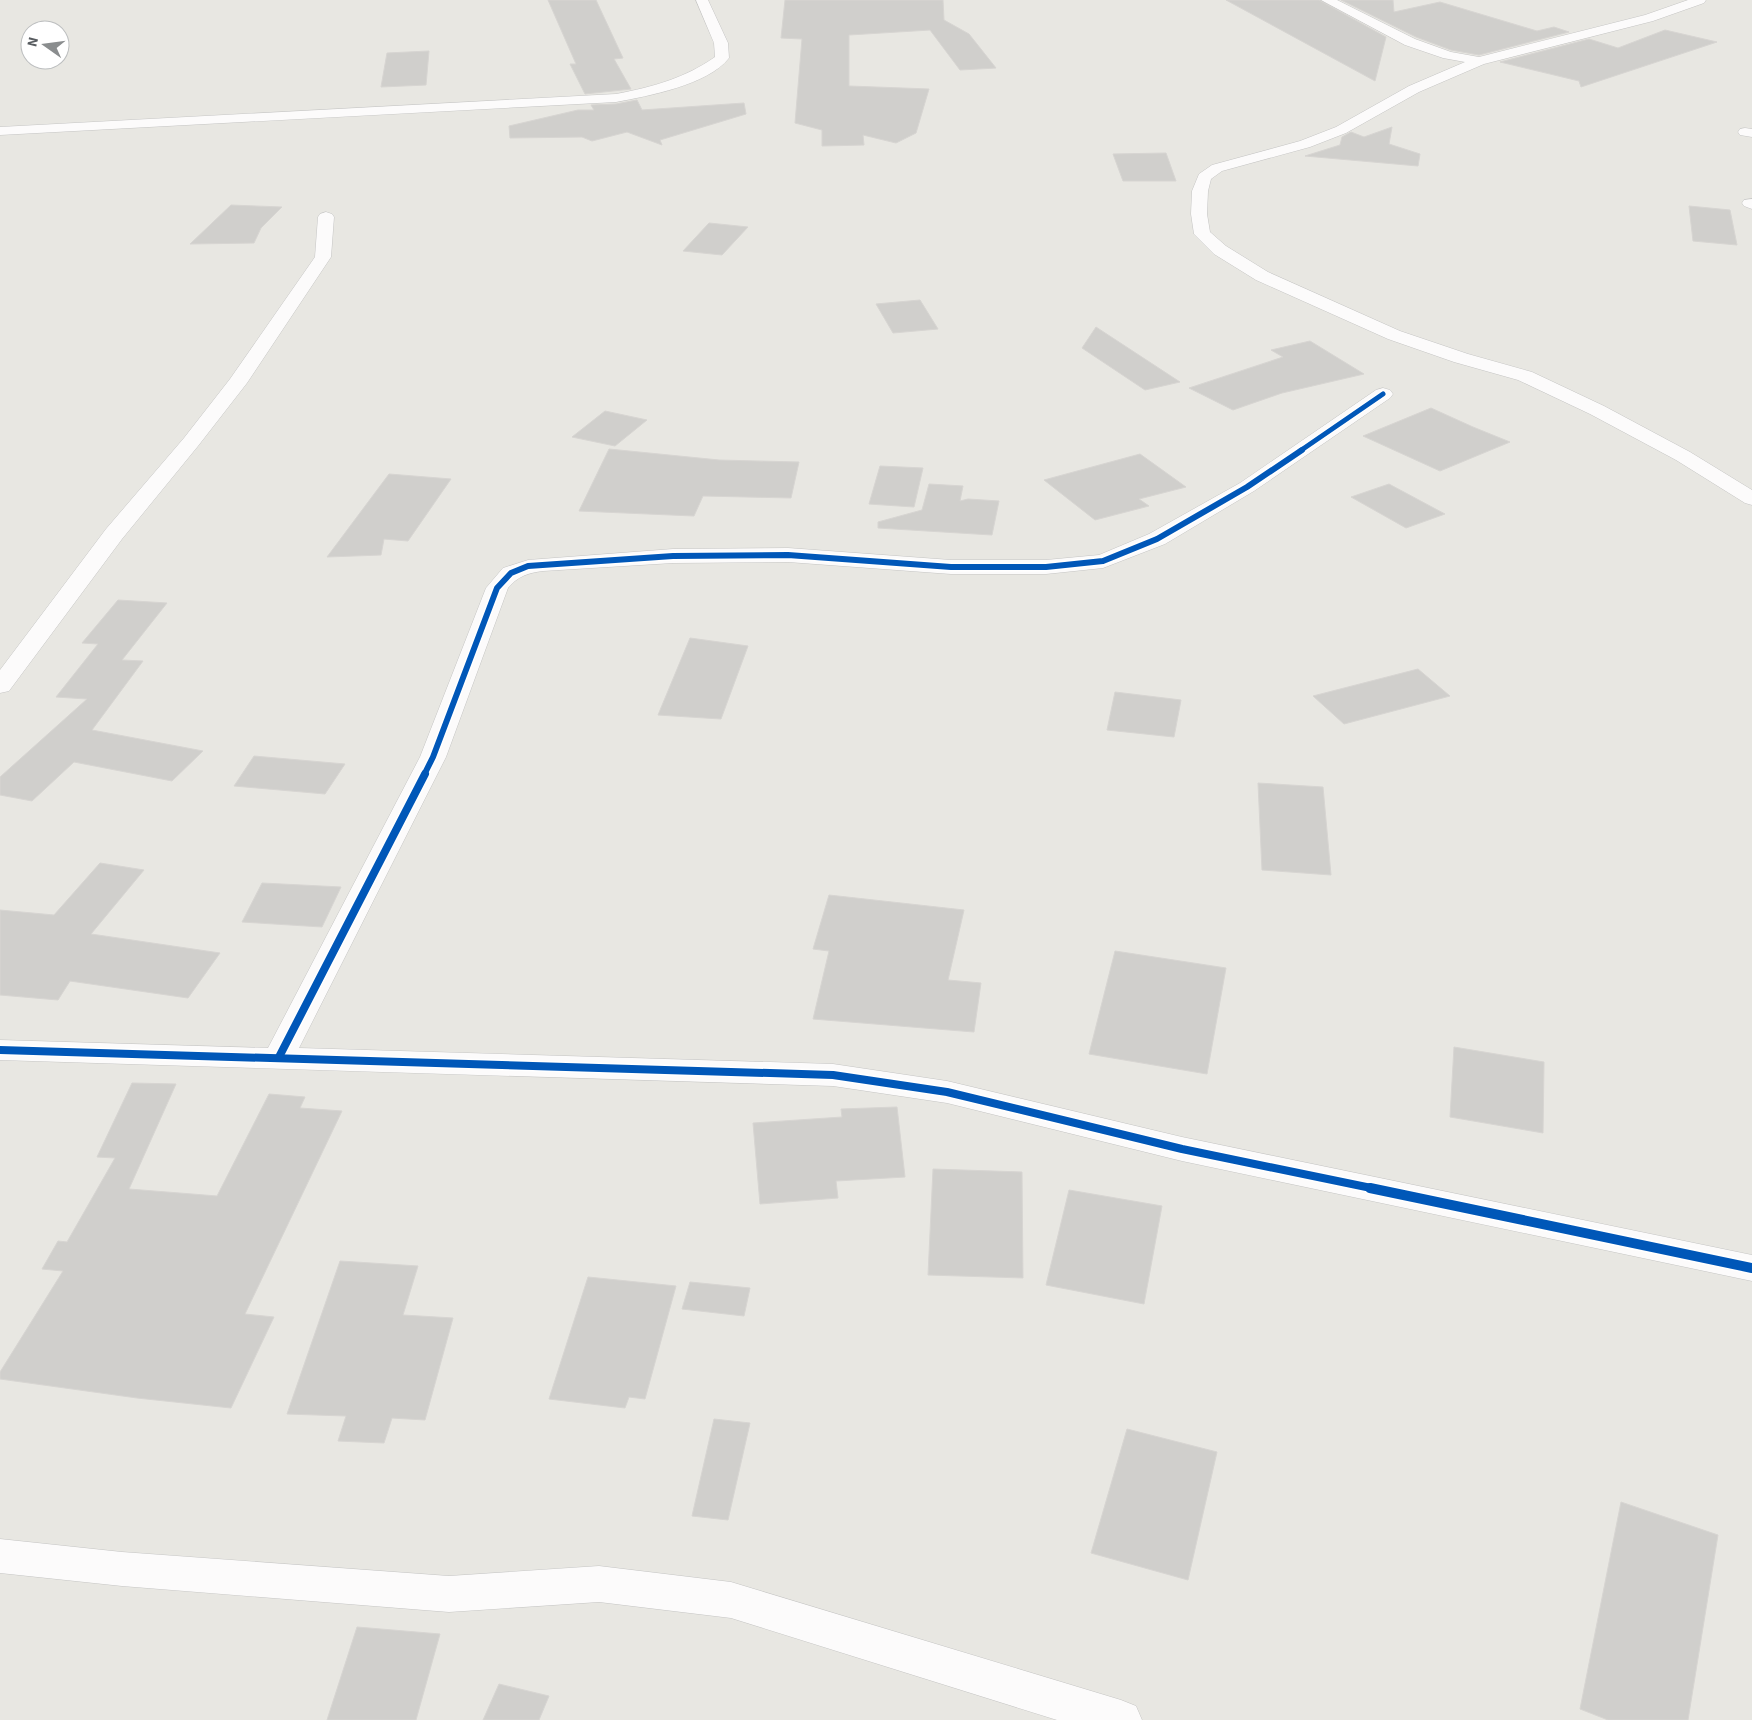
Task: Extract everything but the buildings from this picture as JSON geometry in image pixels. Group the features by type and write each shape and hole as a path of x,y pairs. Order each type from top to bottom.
{"street":[{"path":"0,131 616,98 662,90 703,73 722,58 721,42 702,0"},
{"path":"1327,0 1410,42 1448,55 1479,61"},
{"path":"1700,0 1649,18 1479,61 1414,89 1341,130 1304,144 1216,168 1204,177 1200,191 1199,214 1202,234 1220,250 1262,276 1394,335 1461,358 1525,376 1597,410 1683,456 1752,499"},
{"path":"0,686 114,534 191,442 237,383 323,257 326,217"},
{"path":"279,1057 433,757 497,588 505,576 524,566 673,556 788,555 950,567 1046,567 1102,560 1157,539 1247,487 1383,394"},
{"path":"0,1050 833,1075 947,1092 1182,1149 1752,1268"},
{"path":"0,1556 122,1569 449,1594 599,1584 732,1600 1121,1720"}],"cycle path":[{"path":"279,1057 433,757 497,588 511,573 528,566 543,564 673,556 788,555 951,567 1046,567 1103,561 1157,539 1247,487 1383,394"},
{"path":"0,1050 833,1075 947,1092 1182,1149 1752,1268"}]}
